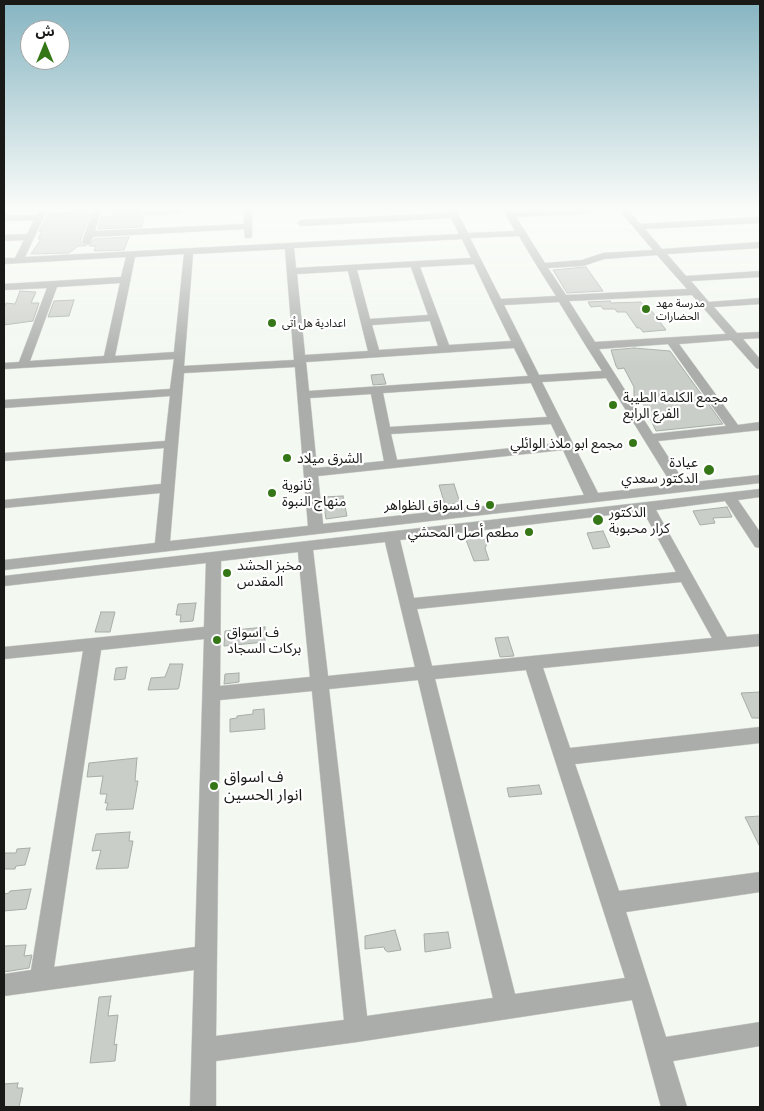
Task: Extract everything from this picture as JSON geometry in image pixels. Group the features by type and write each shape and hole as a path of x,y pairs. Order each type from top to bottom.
{"street":[{"path":"109,359 130,262"},
{"path":"162,547 188,262"},
{"path":"291,262 310,473 311,538 320,683 357,1030"},
{"path":"292,271 464,262"},
{"path":"477,262 593,498"},
{"path":"539,262 681,488"},
{"path":"542,266 587,262"},
{"path":"667,262 760,366"},
{"path":"415,265 445,349"},
{"path":"352,268 374,354"},
{"path":"682,279 760,274"},
{"path":"4,287 126,280"},
{"path":"23,365 53,284"},
{"path":"497,302 694,292"},
{"path":"705,305 760,301"},
{"path":"366,322 434,318"},
{"path":"592,346 760,335"},
{"path":"671,341 734,428"},
{"path":"178,370 518,344"},
{"path":"4,366 179,355"},
{"path":"303,395 610,374"},
{"path":"376,390 391,464"},
{"path":"4,404 176,392"},
{"path":"384,432 555,420"},
{"path":"649,438 760,426"},
{"path":"4,457 172,444"},
{"path":"310,473 568,446"},
{"path":"510,515 593,498 760,480"},
{"path":"4,504 167,488"},
{"path":"4,581 214,556 311,538 463,520 647,506 760,493"},
{"path":"729,496 760,543"},
{"path":"647,506 723,644"},
{"path":"4,565 162,547 311,538 391,536 463,520"},
{"path":"391,536 507,1007"},
{"path":"204,1107 214,556"},
{"path":"408,604 686,576"},
{"path":"4,653 212,632"},
{"path":"211,694 760,640"},
{"path":"41,980 92,644"},
{"path":"532,662 640,987 674,1107"},
{"path":"564,758 760,735"},
{"path":"612,903 760,882"},
{"path":"4,985 206,957"},
{"path":"205,1050 357,1030 640,987"},
{"path":"658,1051 760,1034"}],"building":[{"path":"586,267 603,291 567,293 553,270"},
{"path":"20,291 36,292 31,303 39,303 33,321 4,325 4,308 6,303 15,304"},
{"path":"74,300 69,316 48,317 54,301"},
{"path":"610,301 611,303 641,302 646,310 651,310 666,330 643,332 640,328 637,328 626,312 617,312 615,309 603,309 601,306 591,307 588,302"},
{"path":"634,348 670,351 723,424 656,431 641,399 634,397 634,387 624,368 618,369 616,366 611,350"},
{"path":"383,374 386,384 373,385 371,375"},
{"path":"454,484 460,503 445,505 439,485"},
{"path":"343,496 347,516 326,519 323,497"},
{"path":"727,507 732,517 713,518 715,523 700,525 693,511"},
{"path":"603,531 610,547 593,549 587,533"},
{"path":"482,535 487,544 485,548 489,560 474,561 465,537"},
{"path":"196,603 193,621 180,622 181,615 176,615 178,604"},
{"path":"101,612 115,612 110,632 95,632"},
{"path":"265,627 265,642 224,646 225,631"},
{"path":"508,637 514,656 500,657 495,638"},
{"path":"170,664 183,664 178,689 148,690 151,678 165,677"},
{"path":"127,667 125,679 114,680 116,668"},
{"path":"239,673 239,682 224,684 225,674"},
{"path":"760,692 760,718 752,718 741,693"},
{"path":"264,709 265,729 230,732 230,719 253,714 253,710"},
{"path":"137,758 135,781 138,781 133,809 106,810 108,803 105,803 107,794 100,794 103,776 87,777 89,763"},
{"path":"539,785 542,794 509,797 507,788"},
{"path":"760,816 760,847 745,817"},
{"path":"130,832 129,841 133,841 128,868 96,869 101,850 92,851 96,834"},
{"path":"30,848 25,865 16,866 15,869 4,869 4,853 16,853 17,849"},
{"path":"31,889 26,909 4,911 4,894 10,891"},
{"path":"395,930 401,950 388,952 384,947 365,949 365,936"},
{"path":"448,932 451,948 425,952 424,934"},
{"path":"26,945 24,956 32,955 29,968 4,972 4,946"},
{"path":"111,996 108,1016 118,1015 114,1045 117,1044 115,1061 90,1063 99,997"},
{"path":"18,1083 17,1088 23,1088 19,1107 4,1107 4,1084"}],"place":[{"name":"مدرسة مهد الحضارات","path":"646,309"},
{"name":"اعدادية هل أتى","path":"272,323"},
{"name":"مجمع الكلمة الطيبة الفرع الرابع","path":"613,405"},
{"name":"مجمع ابو ملاذ الوائلي","path":"633,443"},
{"name":"الشرق ميلاد","path":"287,458"},
{"name":"عيادة الدكتور سعدي","path":"709,470"},
{"name":"ثانوية منهاج النبوة","path":"272,493"},
{"name":"ف اسواق الظواهر","path":"490,505"},
{"name":"الدكتور كرار محبوبة","path":"598,520"},
{"name":"مطعم أصل المحشي","path":"529,532"},
{"name":"مخبز الحشد المقدس","path":"227,573"},
{"name":"ف اسواق بركات السجاد","path":"217,640"},
{"name":"ف اسواق انوار الحسين","path":"214,786"}]}
